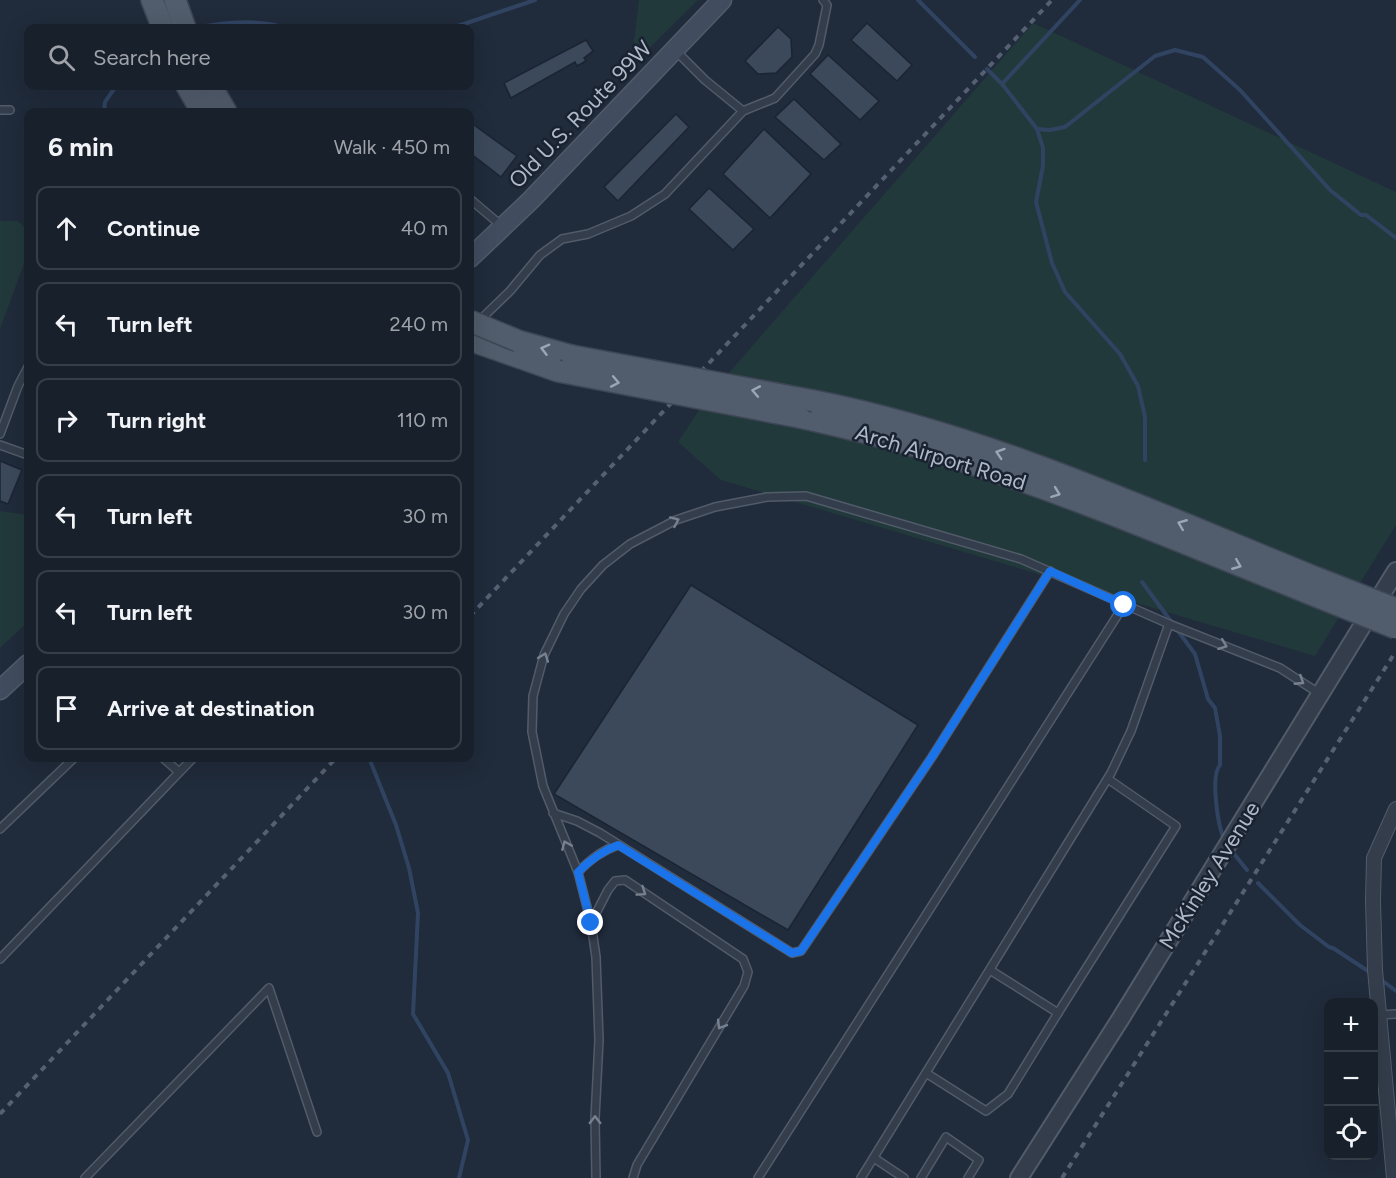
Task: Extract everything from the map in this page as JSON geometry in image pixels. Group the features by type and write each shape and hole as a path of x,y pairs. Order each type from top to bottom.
{"main road":[{"path":"152,0 161,24"},
{"path":"175,0 184,24"},
{"name":"Old U.S. Route 99W","path":"474,254 531,200 722,0"},
{"path":"193,90 212,104"},
{"name":"Arch Airport Road","path":"474,323 512,347"},
{"name":"Arch Airport Road","path":"474,341 512,347 565,363 897,440 1050,490 1310,585 1396,609"},
{"name":"Arch Airport Road","path":"565,363 814,401 925,429 1009,456 1310,585 1396,628"},
{"path":"0,690 24,668"}],"street":[{"name":"McKinley Avenue","path":"1019,1178 1121,1018 1396,571"},
{"path":"1394,1178 1375,970 1374,858 1396,809"}],"lane":[{"path":"474,326 510,291 540,255 562,239 588,234 620,220 665,194 743,111 775,98 814,54 819,45 826,17 827,5 823,0"},
{"path":"675,50 705,80 743,111"},
{"path":"0,110 10,110"},
{"path":"474,202 503,227"},
{"path":"0,434 24,375"},
{"path":"0,445 24,454"},
{"path":"596,1178 595,1118 598,1040 596,957 591,923 578,872 543,786 532,732 533,696 544,655 564,614 581,589 603,565 630,544 676,520 715,507 767,497 806,496 1021,559 1169,624 1280,668 1320,694"},
{"path":"553,813 577,821 618,845 792,953 801,951 932,757 1050,571"},
{"path":"758,1178 1124,605"},
{"path":"861,1178 1108,779 1131,731 1169,624"},
{"path":"0,830 70,762"},
{"path":"168,762 179,772"},
{"path":"0,959 189,762"},
{"path":"926,1073 986,1111 1008,1094 1176,826 1108,779"},
{"path":"578,872 592,858 618,845"},
{"path":"591,923 615,881 625,880 743,959 748,972 744,986 637,1165 633,1178"},
{"path":"990,970 1058,1012"},
{"path":"85,1178 269,988 316,1132"},
{"path":"1379,1015 1396,1014"},
{"path":"921,1178 946,1137 979,1160 968,1178"},
{"path":"874,1158 904,1178"}],"green space":[{"path":"639,0 698,0 631,66"},
{"path":"1033,23 1396,192 1396,525 1315,656 721,480 678,442 707,398"},
{"path":"0,221 18,221 24,227 24,264 0,329"},
{"path":"0,511 24,514 24,626 0,648"}],"building":[{"path":"867,23 912,65 897,81 851,40"},
{"path":"778,27 791,39 792,57 776,73 758,74 745,61"},
{"path":"586,40 593,51 584,58 586,61 577,66 575,62 511,98 504,83"},
{"path":"828,55 879,101 860,120 810,74"},
{"path":"794,99 841,144 824,160 775,117"},
{"path":"676,114 689,127 618,201 604,187"},
{"path":"474,125 517,156 501,177 474,156"},
{"path":"764,129 811,174 770,218 723,174"},
{"path":"709,188 754,229 733,250 689,209"},
{"path":"0,461 22,470 8,504 0,501"},
{"path":"691,585 918,725 788,930 554,794"}],"waterway":[{"path":"464,24 535,0"},
{"path":"918,0 975,57"},
{"path":"1002,84 1080,0"},
{"path":"220,24 251,22 268,24"},
{"path":"1037,129 1050,130 1065,127 1155,56 1175,50 1203,57 1240,90 1330,190 1361,215 1366,215 1396,238"},
{"path":"987,69 1002,84 1037,129 1043,148 1043,166 1036,202 1052,263 1065,292 1120,354 1138,386 1145,417 1145,460"},
{"path":"104,108 105,102 113,90"},
{"path":"1142,582 1195,654 1208,699 1215,708 1220,736 1220,765 1215,790 1220,825 1225,841"},
{"path":"371,762 396,825 409,868 418,913 413,1014 448,1073 468,1140 459,1178"},
{"path":"1231,850 1247,870"},
{"path":"1258,883 1300,925 1329,947 1371,973"},
{"path":"1380,979 1396,991"}],"railway":[{"path":"474,612 1052,0"},
{"path":"1062,1178 1396,651"},
{"path":"0,1114 332,762"}],"route":[{"path":"591,923 578,872 592,858 618,845 792,953 801,951 932,757 1050,571 1124,605"}]}
